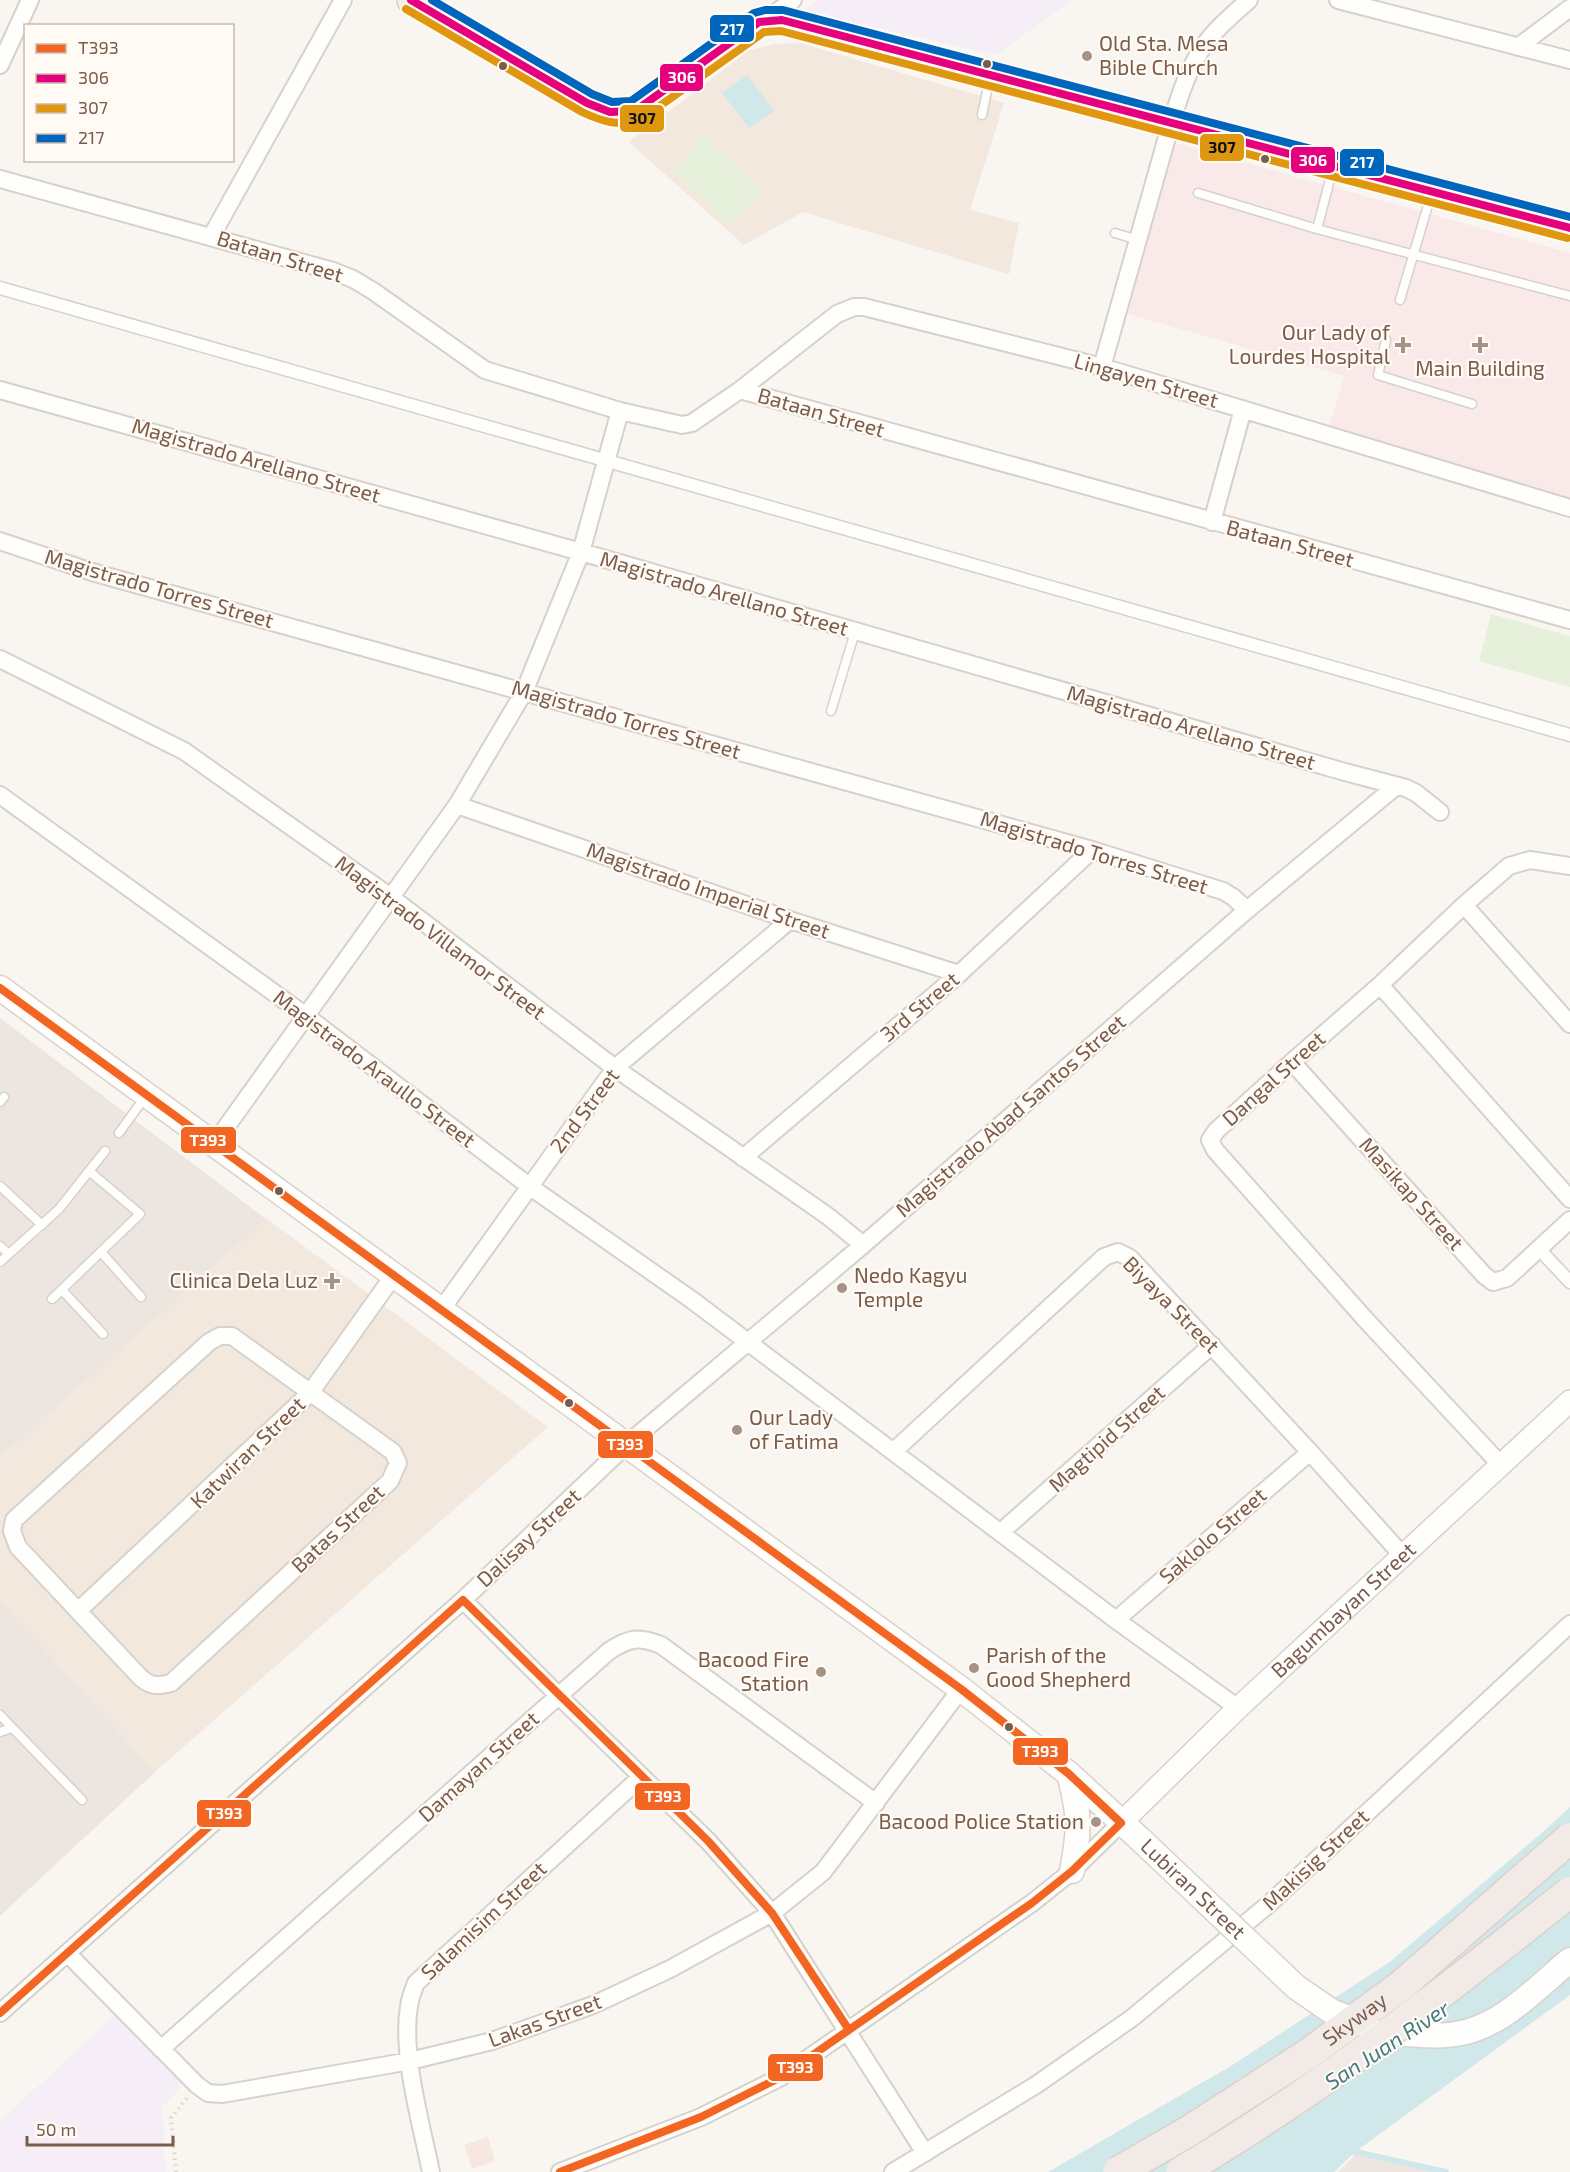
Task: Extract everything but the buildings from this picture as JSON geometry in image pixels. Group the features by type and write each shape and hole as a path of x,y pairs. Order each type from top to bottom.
{"highway":[{"name":"Skyway","path":"1118,2172 1189,2131 1308,2054 1393,1992 1570,1838"},
{"name":"Skyway","path":"1182,2172 1325,2081 1423,2008 1570,1892"}],"main road":[{"path":"411,0 587,103 609,113 635,111 753,26 766,20 782,20 1570,228"},
{"name":"Lubiran Street","path":"0,988 961,1689 1069,1774 1296,1987 1331,2011 1366,2026 1405,2034 1443,2036 1477,2029 1507,2013 1570,1960"},
{"path":"1069,1774 1077,1806 1078,1827 1072,1870"}],"street":[{"path":"0,65 30,0"},
{"path":"211,237 344,0"},
{"path":"766,20 793,0"},
{"path":"1102,367 1184,84 1201,50 1221,26 1249,0"},
{"path":"1338,0 1570,60"},
{"path":"1518,47 1570,8"},
{"name":"Bataan Street","path":"0,179 333,271 373,291 485,370 620,411 672,423 692,423 740,390 1570,620"},
{"path":"0,288 1570,735"},
{"name":"Lingayen Street","path":"740,390 837,314 854,308 873,309 1102,367 1570,508"},
{"name":"Magistrado Arellano Street","path":"0,390 580,552 1395,787 1406,788 1440,812"},
{"path":"1212,522 1243,409"},
{"path":"214,1144 457,805 524,692 580,552 620,411"},
{"name":"Magistrado Torres Street","path":"0,540 103,575 1092,850 1223,891 1247,910"},
{"name":"Magistrado Villamor Street","path":"0,659 184,751 392,898 615,1068 829,1217 863,1245"},
{"name":"Magistrado Abad Santos Street","path":"626,1445 863,1245 1247,910 1395,787"},
{"name":"Magistrado Araullo Street","path":"0,795 306,1016 529,1186 693,1300 748,1342"},
{"name":"Magistrado Imperial Street","path":"457,805 790,920 959,975"},
{"name":"3rd Street","path":"743,1158 959,975 1092,850"},
{"name":"Dangal Street","path":"1500,1464 1365,1319 1215,1150 1210,1140 1216,1131 1509,866 1530,860 1570,866"},
{"path":"1464,905 1570,1024"},
{"name":"2nd Street","path":"441,1310 615,1068 790,920"},
{"path":"1380,985 1570,1199"},
{"name":"Masikap Street","path":"1292,1062 1484,1275 1493,1282 1507,1278 1570,1220"},
{"path":"1539,1249 1570,1282"},
{"name":"Biyaya Street","path":"894,1451 1104,1257 1118,1252 1130,1258 1212,1345 1402,1555"},
{"name":"Katwiran Street","path":"79,1611 310,1393 394,1275"},
{"name":"Batas Street","path":"220,1336 232,1336 310,1393 393,1452 398,1463 390,1481 171,1683 156,1686 148,1684 18,1547 12,1532 14,1520 209,1342 220,1336"},
{"path":"748,1342 1116,1620 1238,1708"},
{"name":"Magtipid Street","path":"1001,1532 1212,1345"},
{"name":"Bagumbayan Street","path":"1120,1823 1238,1708 1570,1401"},
{"name":"Dalisay Street","path":"0,2013 464,1600 626,1445"},
{"name":"Saklolo Street","path":"1116,1620 1310,1452"},
{"path":"464,1600 708,1841 772,1912 849,2030 925,2154"},
{"name":"Makisig Street","path":"893,2172 1036,2085 1132,2018 1269,1904 1570,1624"},
{"name":"Damayan Street","path":"160,2049 609,1651 626,1640 649,1640 674,1654 876,1803"},
{"name":"Lakas Street","path":"67,1953 196,2085 208,2093 222,2094 410,2061 492,2041 593,2005 670,1969 772,1912 823,1872 961,1689"},
{"name":"Salamisim Street","path":"431,2172 406,2031 409,2003 416,1983 641,1777"},
{"path":"560,2172 701,2117 781,2077 1032,1903 1072,1870 1120,1823"}],"lane":[{"path":"982,115 990,76"},
{"path":"1317,228 1333,166"},
{"path":"1400,300 1432,192"},
{"path":"1198,193 1317,228 1570,296"},
{"path":"1115,233 1138,240"},
{"path":"1386,340 1378,375 1472,404"},
{"path":"831,711 855,632"},
{"path":"119,1133 147,1095"},
{"path":"0,1263 59,1209 105,1151"},
{"path":"52,1299 140,1214 89,1172"},
{"path":"0,1186 42,1225"},
{"path":"0,1246 9,1254"},
{"path":"100,1252 141,1297"},
{"path":"62,1290 103,1334"},
{"path":"0,1715 82,1800"},
{"path":"0,1732 12,1728"}],"path":[{"path":"176,2172 171,2118 196,2085"}],"shaded area":[{"path":"817,0 1072,0 996,55 803,11"},
{"path":"800,43 1004,103 970,210 1019,223 1009,274 803,212 744,245 629,142 748,51 774,44"},
{"name":"Our Lady of Lourdes Hospital","path":"1175,143 1570,253 1570,499 1329,428 1344,376 1128,314"},
{"path":"0,1018 266,1219 0,1457"},
{"path":"266,1218 548,1427 155,1772 0,1600 0,1457"},
{"path":"0,1600 155,1772 0,1916"},
{"path":"115,2015 183,2085 161,2108 165,2129 163,2150 167,2172 0,2172 0,2121"},
{"path":"488,2137 495,2161 472,2169 464,2145"},
{"path":"1357,2153 1433,2172 1338,2172"}],"green space":[{"path":"704,136 762,190 730,225 672,171"},
{"path":"1491,614 1570,636 1570,687 1479,661"}],"water":[{"path":"747,75 774,111 749,128 722,93"},
{"name":"San Juan River","path":"1570,1807 1570,1995 1355,2152 1334,2172 1048,2172 1231,2066 1391,1961"}],"waterway":[{"path":"1347,2150 1446,2172"}],"transit line":[{"name":"306","path":"411,0 587,103 610,112 635,111 759,22 782,20 1570,228"},
{"name":"217","path":"432,0 592,94 612,102 631,101 754,13 765,10 783,10 1570,217"},
{"name":"307","path":"406,9 582,112 610,122 625,123 640,120 764,32 781,31 1567,238"},
{"name":"T393","path":"0,988 961,1689 1069,1774 1121,1823 1072,1871 1032,1903 781,2077 701,2117 560,2172"},
{"name":"T393","path":"0,2013 463,1600 708,1841 772,1913 849,2030"}],"place":[{"name":"Old Sta. Mesa Bible Church","path":"1087,56"},
{"name":"Our Lady of Lourdes Hospital","path":"1403,345"},
{"name":"Main Building","path":"1480,345"},
{"name":"Clinica Dela Luz","path":"332,1281"},
{"name":"Nedo Kagyu Temple","path":"842,1288"},
{"name":"Our Lady of Fatima","path":"737,1430"},
{"name":"Parish of the Good Shepherd","path":"974,1668"},
{"name":"Bacood Fire Station","path":"821,1672"},
{"name":"Bacood Police Station","path":"1096,1822"}]}
